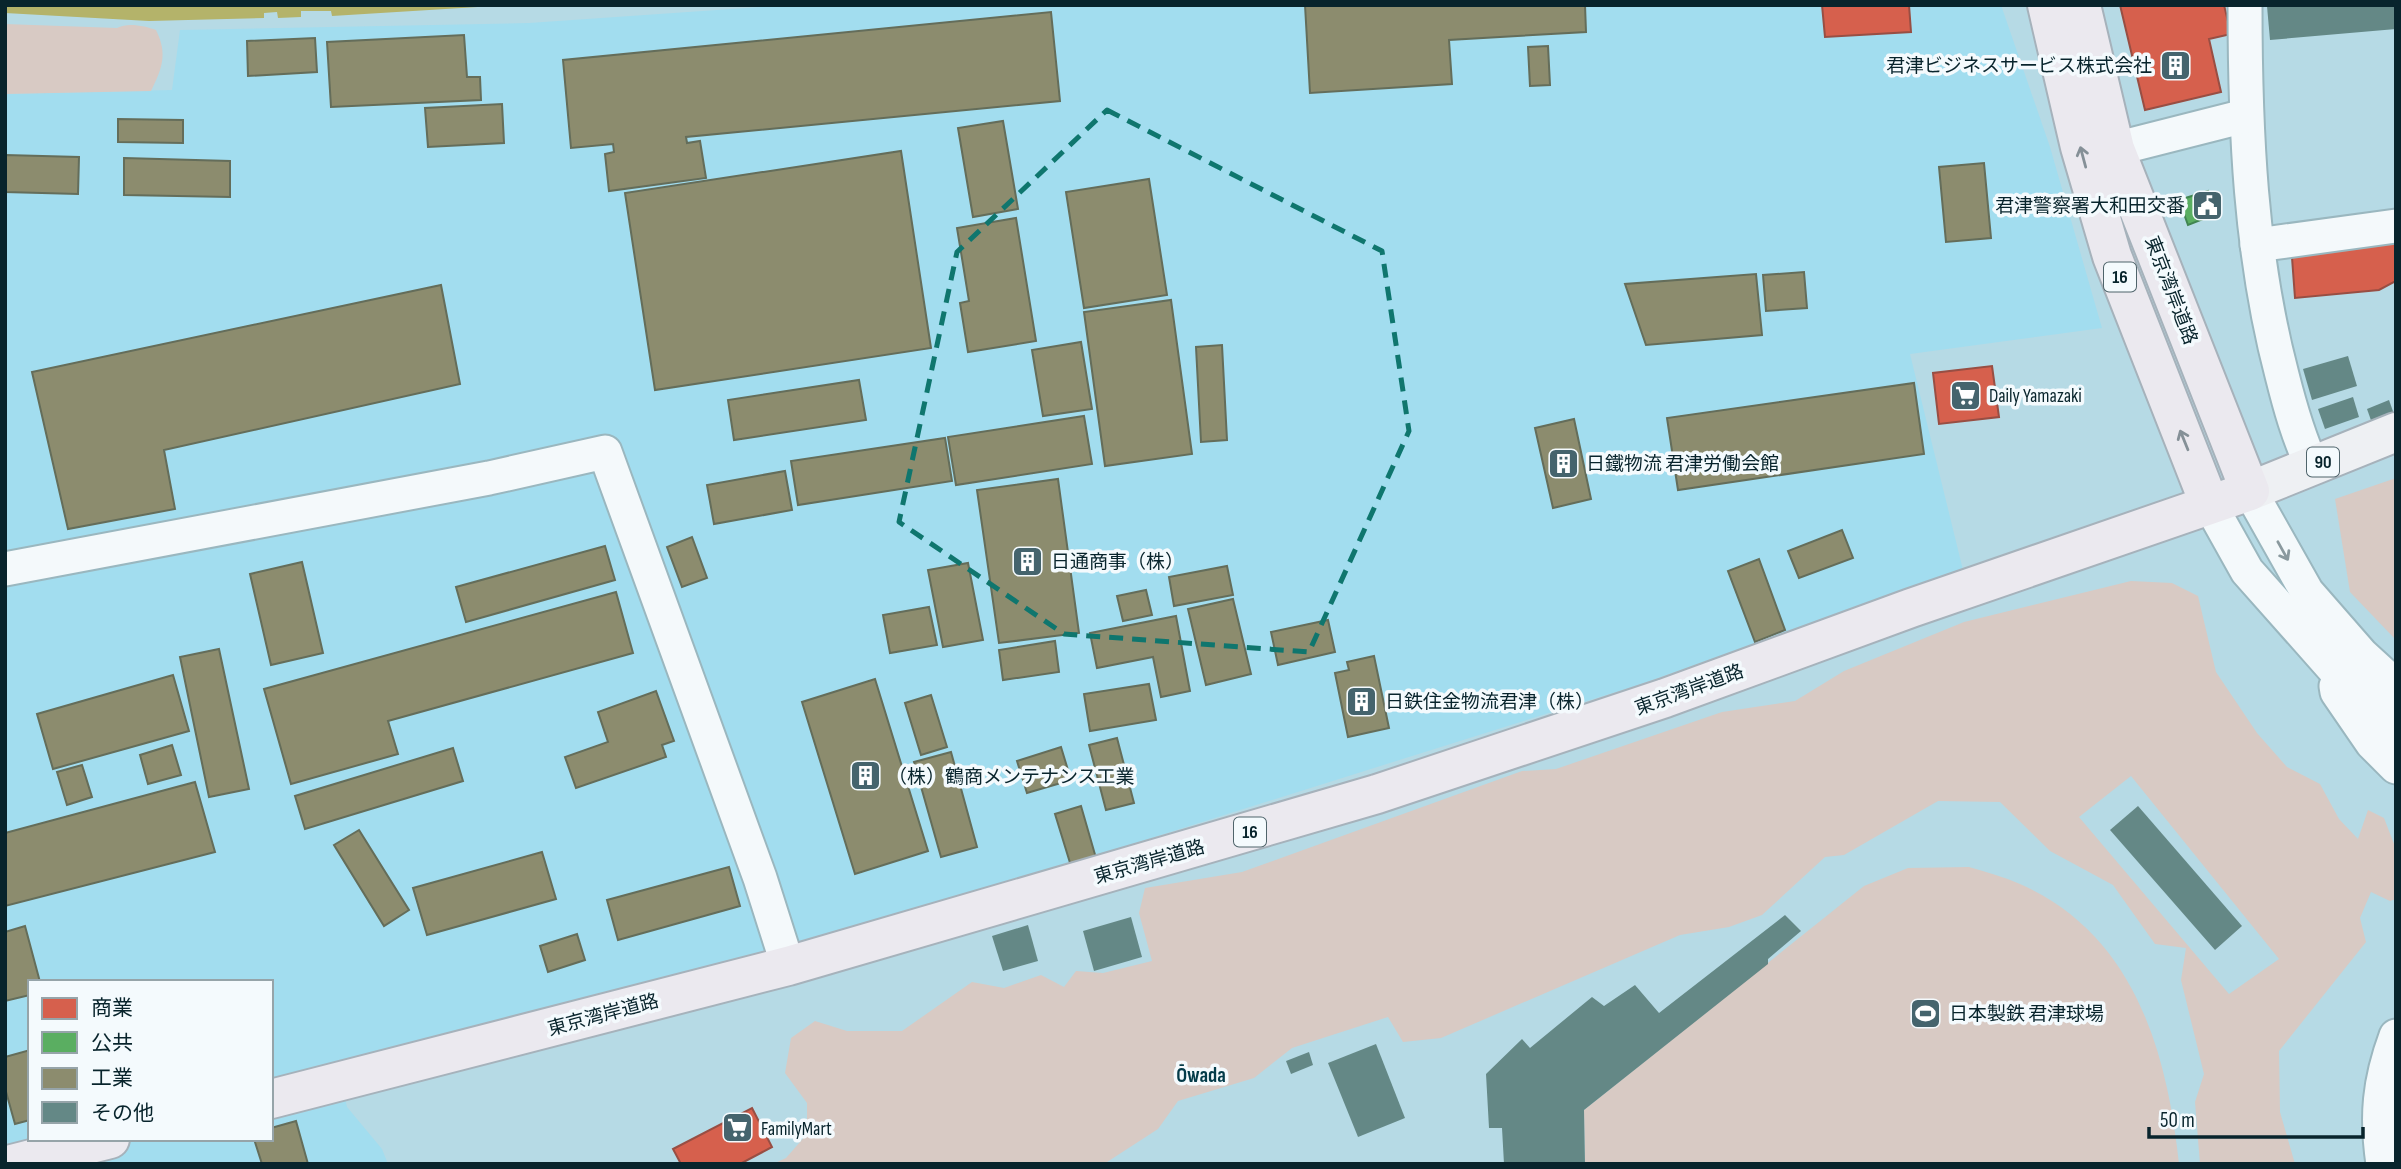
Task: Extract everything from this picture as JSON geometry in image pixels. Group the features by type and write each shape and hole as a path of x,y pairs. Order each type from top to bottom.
{"highway":[{"name":"16","path":"2047,5 2080,147 2112,256 2209,503"},
{"name":"東京湾岸道路","path":"273,1098 788,966 1377,794 1665,698 2209,503 2250,491 2115,149 2081,5"},
{"path":"12,1164 102,1141"}],"main road":[{"name":"90","path":"2250,491 2396,432"}],"street":[{"path":"2245,5 2245,116 2265,311 2298,437 2312,466"},
{"path":"2115,149 2245,116"},
{"path":"2258,246 2396,226"},
{"path":"5,569 489,478 605,452 760,878 788,966"},
{"path":"2250,491 2307,592 2362,655 2396,685"},
{"path":"2209,503 2247,571 2333,668 2396,726"},
{"path":"2333,668 2337,692 2372,743 2396,768"},
{"path":"2383,1164 2378,1133 2382,1074 2396,1036"}],"highlighted area":[{"path":"1107,110 1382,251 1409,431 1309,652 1064,634 899,522 957,252"}],"shaded area":[{"path":"5,5 512,5 332,16 331,11 301,11 301,17 278,18 277,12 264,13 264,18 149,21 5,13"},
{"path":"788,5 2001,5 2050,147 2102,328 1910,354 1963,570 1638,685 862,929 338,1067 347,1107 382,1149 388,1164 5,1164 5,94 172,90 180,30 529,23"},
{"path":"5,24 117,28 142,26 156,30 163,54 161,68 151,91 5,94"},
{"path":"2396,478 2396,640 2350,592 2335,499"},
{"path":"2131,581 2172,583 2198,596 2216,672 2257,733 2287,767 2320,784 2339,819 2358,839 2368,810 2384,818 2396,849 2396,899 2390,901 2371,892 2360,918 2366,942 2279,1051 2280,1112 2295,1164 2200,1164 2195,1102 2204,1074 2181,980 2186,948 2155,944 2113,885 2050,851 2000,802 1938,801 1844,855 1825,857 1762,915 1729,927 1680,935 1441,1038 1403,1042 1388,1017 1292,1048 1254,1078 1178,1101 1158,1129 1104,1164 773,1164 786,1158 807,1134 807,1103 785,1073 791,1038 815,1021 847,1031 902,1031 972,982 1004,988 1041,975 1064,987 1076,971 1103,973 1152,961 1139,913 1145,888 1242,872 1522,771 1556,769 1722,712 1795,701 1844,671 1964,622","holes":["2131,776 2279,959 2229,994 2079,817"]},
{"name":"日本製鉄 君津球場","path":"1969,867 2020,884 2059,906 2091,933 2117,965 2138,1000 2153,1039 2165,1080 2179,1164 1585,1164 1584,1110 1864,886 1908,868"}],"building: 商業":[{"path":"1822,5 1909,5 1911,32 1825,37"},
{"name":"君津ビジネスサービス株式会社","path":"2120,5 2224,5 2231,34 2209,39 2221,92 2145,110"},
{"path":"2396,233 2396,281 2379,290 2295,298 2291,244"},
{"name":"Daily Yamazaki","path":"1992,366 1999,417 1939,424 1933,373"},
{"name":"FamilyMart","path":"752,1108 772,1147 740,1164 681,1164 673,1149"}],"building: 公共":[{"path":"2208,191 2216,214 2188,225 2179,200"}],"building: 工業":[{"path":"1305,5 1585,5 1586,32 1449,40 1452,84 1310,93"},
{"path":"1051,12 1060,101 686,137 687,143 700,141 706,178 609,191 605,154 614,152 613,144 571,148 563,60"},
{"path":"464,35 467,77 480,77 481,100 331,107 327,42"},
{"path":"315,38 317,72 248,76 247,41"},
{"path":"1548,46 1550,85 1530,86 1528,47"},
{"path":"502,104 504,143 428,147 425,108"},
{"path":"118,119 183,120 183,143 118,142"},
{"path":"1003,121 1018,209 973,217 958,128"},
{"path":"901,151 931,348 655,390 625,193"},
{"path":"5,155 79,157 78,194 5,192"},
{"path":"124,158 230,161 230,197 124,195"},
{"path":"1984,163 1991,238 1946,242 1939,167"},
{"path":"1149,179 1167,295 1084,308 1066,192"},
{"path":"1016,218 1036,341 968,352 960,303 969,301 957,228"},
{"path":"1804,272 1807,308 1766,311 1763,275"},
{"path":"1756,274 1762,335 1646,345 1625,284"},
{"path":"441,285 460,384 164,450 175,509 68,529 32,372"},
{"path":"1171,300 1192,454 1105,466 1084,312"},
{"path":"1081,342 1092,409 1043,416 1032,350"},
{"path":"1222,345 1227,440 1201,442 1196,347"},
{"path":"859,380 866,420 734,440 728,400"},
{"path":"1914,383 1924,454 1678,490 1667,418"},
{"path":"1084,416 1092,464 956,485 948,437"},
{"name":"日鐵物流 君津労働会館","path":"1574,419 1591,499 1553,508 1535,428"},
{"path":"945,438 952,481 798,505 791,461"},
{"path":"785,471 792,510 714,524 707,485"},
{"name":"日通商事（株）","path":"1058,479 1079,633 999,643 977,490"},
{"path":"1842,530 1853,558 1799,578 1788,551"},
{"path":"692,537 707,578 682,587 667,547"},
{"path":"605,546 615,580 466,622 456,587"},
{"path":"1759,559 1785,630 1755,642 1728,571"},
{"path":"302,562 323,653 271,665 250,574"},
{"path":"968,563 983,640 943,647 928,570"},
{"path":"1227,566 1233,595 1174,606 1169,577"},
{"path":"1146,590 1152,615 1123,621 1117,596"},
{"path":"616,592 633,653 388,721 398,754 291,784 264,689"},
{"path":"1233,599 1251,674 1206,685 1188,609"},
{"path":"929,607 937,645 890,653 883,615"},
{"path":"1176,616 1190,691 1161,697 1153,657 1097,668 1090,633"},
{"path":"1328,620 1335,652 1278,665 1271,632"},
{"path":"1055,641 1059,672 1003,680 999,650"},
{"path":"219,649 249,789 209,797 180,657"},
{"name":"日鉄住金物流君津（株）","path":"1374,656 1389,728 1348,737 1335,673 1349,670 1347,662"},
{"path":"173,675 189,731 53,769 37,714"},
{"name":"（株）鶴商メンテナンス工業","path":"875,679 928,851 855,874 802,702"},
{"path":"1149,684 1156,720 1090,731 1084,694"},
{"path":"656,691 674,741 662,745 666,757 576,788 565,757 608,742 598,712"},
{"path":"931,695 947,747 921,755 905,703"},
{"path":"1117,738 1134,803 1106,810 1089,745"},
{"path":"172,745 181,775 148,784 140,755"},
{"path":"1061,747 1071,780 1027,793 1017,761"},
{"path":"453,748 463,781 305,829 295,796"},
{"path":"951,752 977,847 941,857 914,762"},
{"path":"82,765 92,797 67,805 57,772"},
{"path":"195,782 215,852 5,906 5,833"},
{"path":"1081,806 1096,858 1071,866 1055,814"},
{"path":"359,830 409,910 384,926 334,845"},
{"path":"542,852 556,899 427,935 413,888"},
{"path":"729,867 740,906 618,940 607,900"},
{"path":"25,926 39,980 28,980 28,995 5,1001 5,932"},
{"path":"577,934 585,960 548,972 540,946"},
{"path":"28,1051 28,1121 15,1124 5,1088 5,1057"},
{"path":"296,1121 308,1164 262,1164 255,1141 273,1141 273,1127"}],"building: その他":[{"path":"2396,5 2396,29 2270,40 2267,6"},
{"path":"2348,356 2357,386 2312,400 2303,369"},
{"path":"2353,397 2359,417 2325,429 2318,409"},
{"path":"2389,400 2395,417 2373,426 2367,409"},
{"path":"2138,806 2242,926 2215,950 2110,830"},
{"path":"1785,915 1801,931 1768,959 1768,964 1584,1110 1585,1164 1504,1164 1502,1128 1489,1128 1486,1074 1522,1039 1530,1048 1592,997 1604,1006 1635,985 1659,1013"},
{"path":"1131,917 1142,957 1094,971 1083,931"},
{"path":"1028,925 1038,961 1003,971 992,936"},
{"path":"1376,1044 1405,1118 1358,1137 1328,1063"},
{"path":"1309,1052 1313,1065 1291,1074 1286,1061"}],"place":[{"name":"君津ビジネスサービス株式会社","path":"2175,65"},
{"name":"君津警察署大和田交番","path":"2208,205"},
{"name":"Daily Yamazaki","path":"1966,395"},
{"name":"日鐵物流 君津労働会館","path":"1563,463"},
{"name":"日通商事（株）","path":"1028,561"},
{"name":"日鉄住金物流君津（株）","path":"1362,701"},
{"name":"（株）鶴商メンテナンス工業","path":"865,776"},
{"name":"日本製鉄 君津球場","path":"1926,1013"},
{"name":"FamilyMart","path":"738,1128"}],"district":[{"name":"Ōwada","path":"1201,1075"}]}
